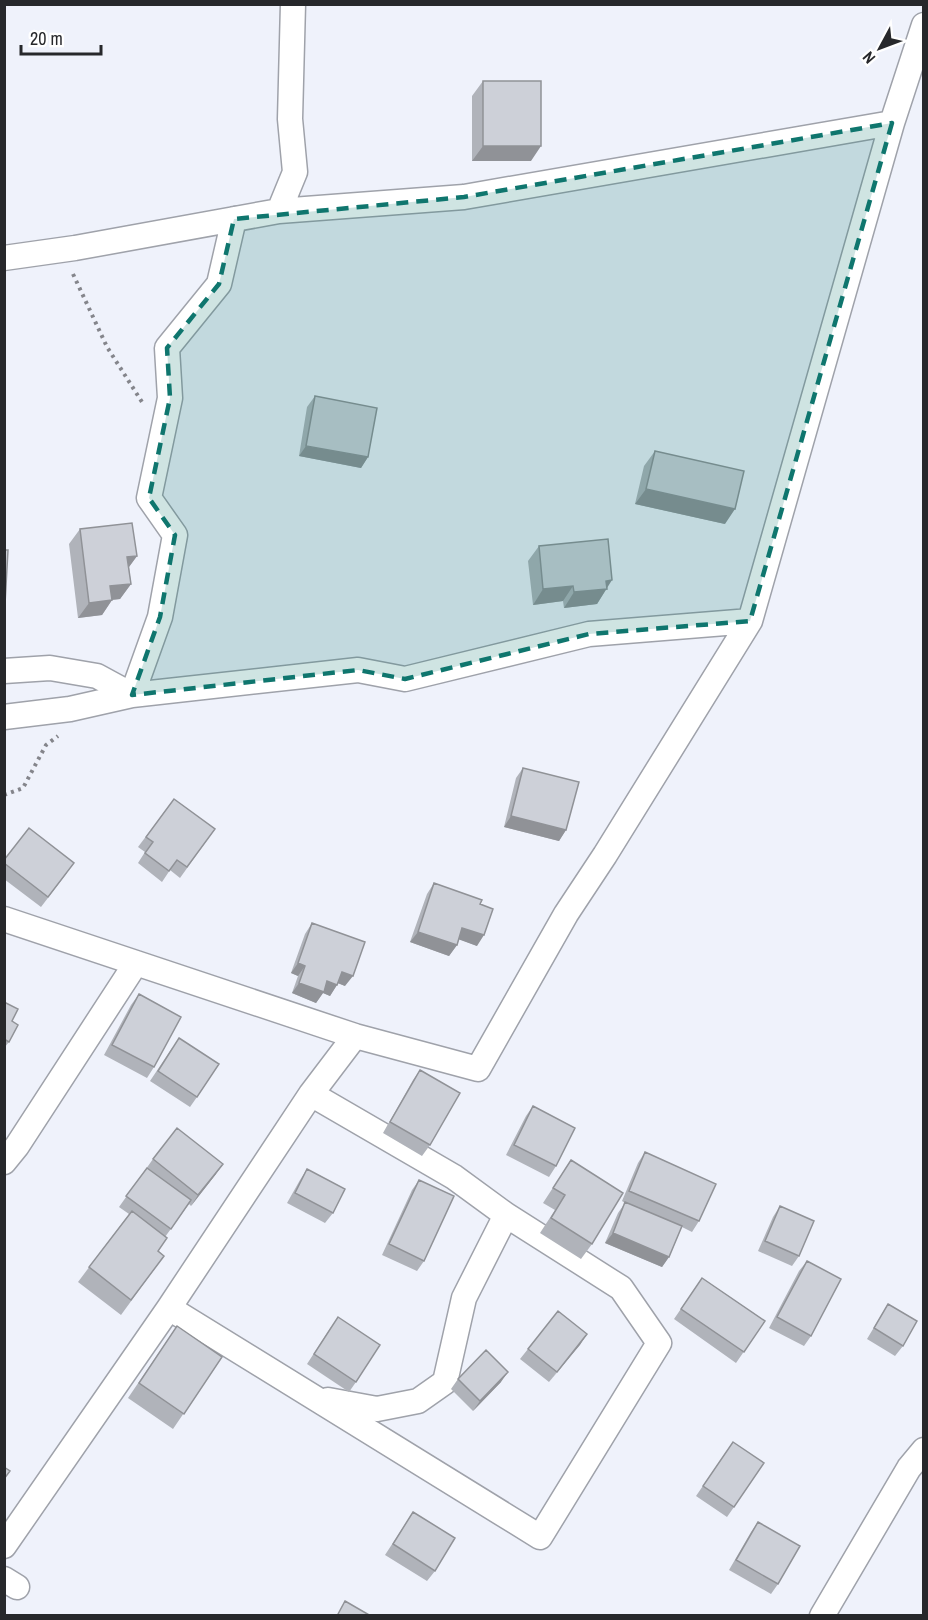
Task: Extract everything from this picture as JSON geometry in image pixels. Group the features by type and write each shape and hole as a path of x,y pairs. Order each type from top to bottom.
{"street":[{"path":"279,211 295,172 290,119 293,4"},
{"path":"4,919 355,1036 478,1069 566,914 750,621 892,123 924,25"},
{"path":"4,258 75,248 279,211 464,197 892,123"},
{"path":"132,695 160,617 175,535 149,498 170,398 167,348 219,284 234,219"},
{"path":"4,717 70,709 132,695 358,670 405,679 589,634 750,621"},
{"path":"4,671 50,668 97,676 132,695"},
{"path":"9,1149 136,963"},
{"path":"4,1546 169,1308 311,1094 355,1036"},
{"path":"169,1308 540,1537 659,1343 621,1288 506,1215 454,1177 311,1094"},
{"path":"313,1398 377,1409 418,1401 445,1382 464,1298 506,1215"},
{"path":"822,1616 909,1468 924,1450"}],"path":[{"path":"69,266 107,347 141,399 161,440"},
{"path":"4,795 23,788 46,745 64,731"}],"highlighted area":[{"path":"892,123 750,621 589,634 405,679 358,670 132,695 160,617 175,535 149,498 170,398 167,348 219,284 234,219 464,197"}],"building":[{"path":"483,81 541,81 541,146 483,146"},
{"path":"315,396 377,408 368,457 306,446"},
{"path":"655,451 744,471 735,509 646,489"},
{"path":"132,523 137,556 127,557 131,584 110,586 112,600 89,603 80,529"},
{"path":"608,539 612,580 606,581 607,589 574,592 573,586 543,589 539,546"},
{"path":"4,550 8,550 5,604 4,604"},
{"path":"523,768 579,782 566,830 511,816"},
{"path":"174,799 215,829 187,867 177,860 169,871 145,853 153,842 146,837"},
{"path":"29,828 74,863 48,897 4,863"},
{"path":"434,883 482,900 480,904 493,909 484,935 462,928 457,945 418,932"},
{"path":"312,923 365,942 353,976 342,972 337,985 327,981 324,992 299,983 305,966 298,963"},
{"path":"139,994 181,1017 154,1067 112,1045"},
{"path":"4,1002 18,1009 12,1021 18,1025 9,1042 4,1039"},
{"path":"179,1038 219,1064 197,1097 158,1071"},
{"path":"420,1070 460,1093 430,1145 390,1122"},
{"path":"533,1106 575,1128 556,1166 514,1145"},
{"path":"177,1128 223,1164 198,1195 153,1159"},
{"path":"645,1152 716,1184 699,1221 629,1191"},
{"path":"571,1160 623,1193 592,1244 551,1218 565,1195 553,1188"},
{"path":"147,1168 191,1200 171,1229 126,1196"},
{"path":"307,1169 345,1189 333,1213 295,1193"},
{"path":"419,1180 454,1196 424,1261 389,1244"},
{"path":"625,1202 682,1226 669,1257 613,1233"},
{"path":"780,1206 814,1221 799,1256 765,1241"},
{"path":"132,1211 167,1238 158,1251 164,1256 131,1300 89,1267"},
{"path":"807,1261 841,1279 811,1336 777,1317"},
{"path":"702,1278 765,1321 744,1352 681,1309"},
{"path":"888,1304 917,1321 903,1346 874,1328"},
{"path":"558,1311 587,1334 557,1372 528,1349"},
{"path":"338,1317 380,1345 356,1382 314,1354"},
{"path":"177,1326 222,1357 184,1414 139,1383"},
{"path":"486,1350 508,1372 480,1401 458,1379"},
{"path":"733,1442 764,1463 734,1507 703,1486"},
{"path":"4,1467 10,1471 4,1479"},
{"path":"413,1512 455,1538 435,1571 393,1544"},
{"path":"758,1522 800,1546 778,1584 736,1560"},
{"path":"345,1601 371,1616 337,1616"}]}
